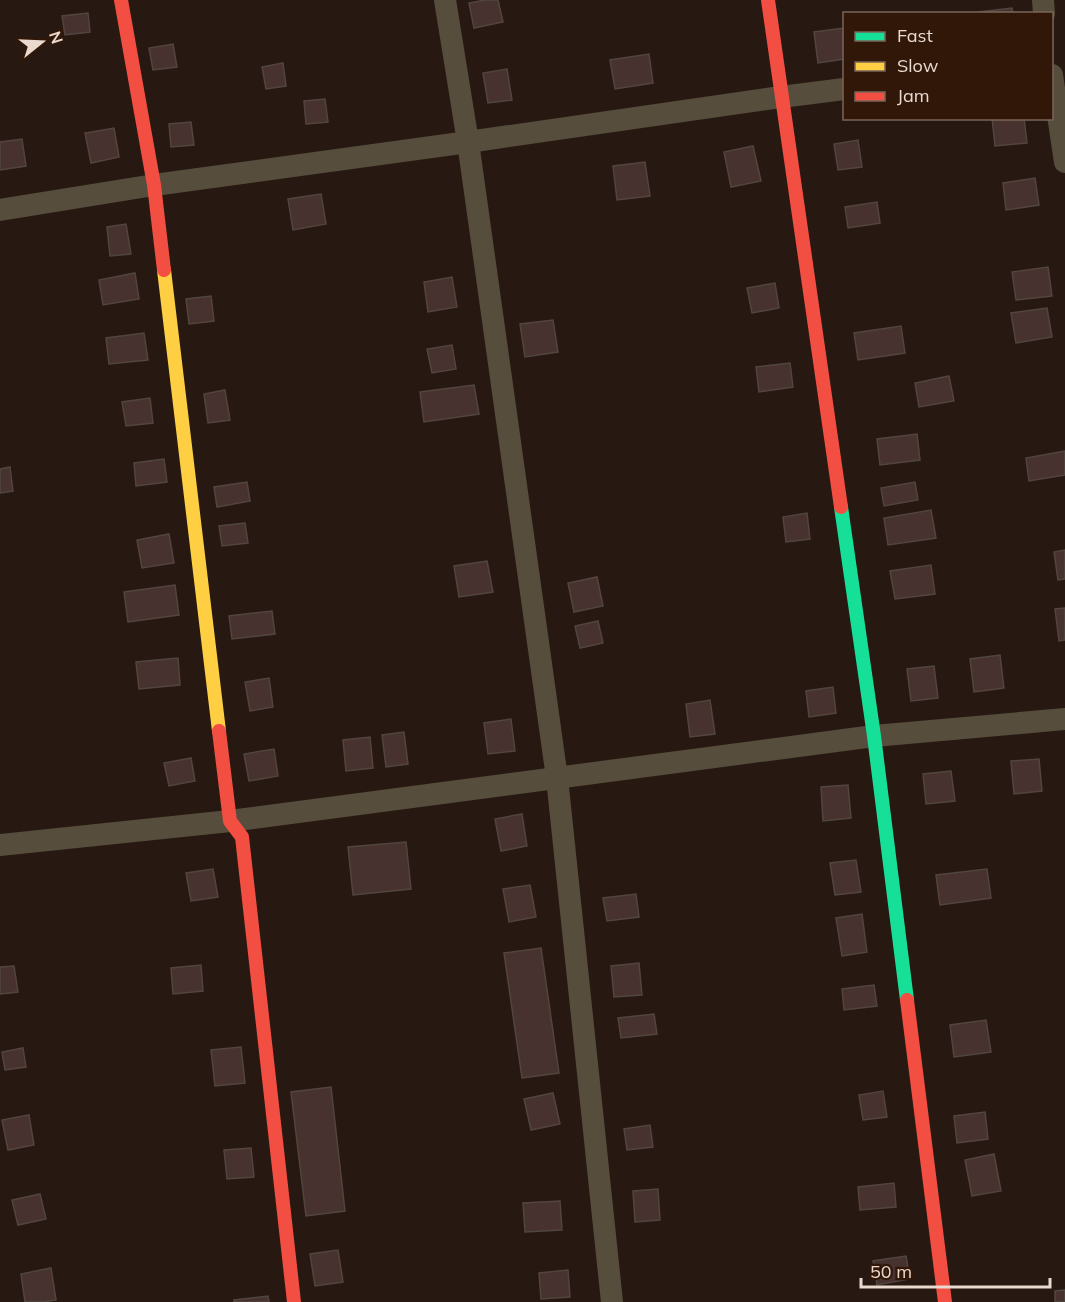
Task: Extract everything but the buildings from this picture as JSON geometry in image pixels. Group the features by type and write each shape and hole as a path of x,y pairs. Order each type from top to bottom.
{"street":[{"path":"121,0 154,185 230,821 242,837 294,1302"},
{"path":"446,0 557,778 612,1302"},
{"path":"768,0 873,736 945,1302"},
{"path":"1053,82 1065,162"},
{"path":"0,210 154,185 843,89"},
{"path":"0,845 230,821 873,736 1065,719"}],"traffic: fast":[{"path":"841,507 874,736 907,1000"}],"traffic: slow":[{"path":"164,270 219,731"}],"traffic: jam":[{"path":"121,0 154,185 164,270"},
{"path":"768,0 841,507"},
{"path":"219,731 230,821 242,837 294,1302"},
{"path":"907,1000 945,1302"}]}
